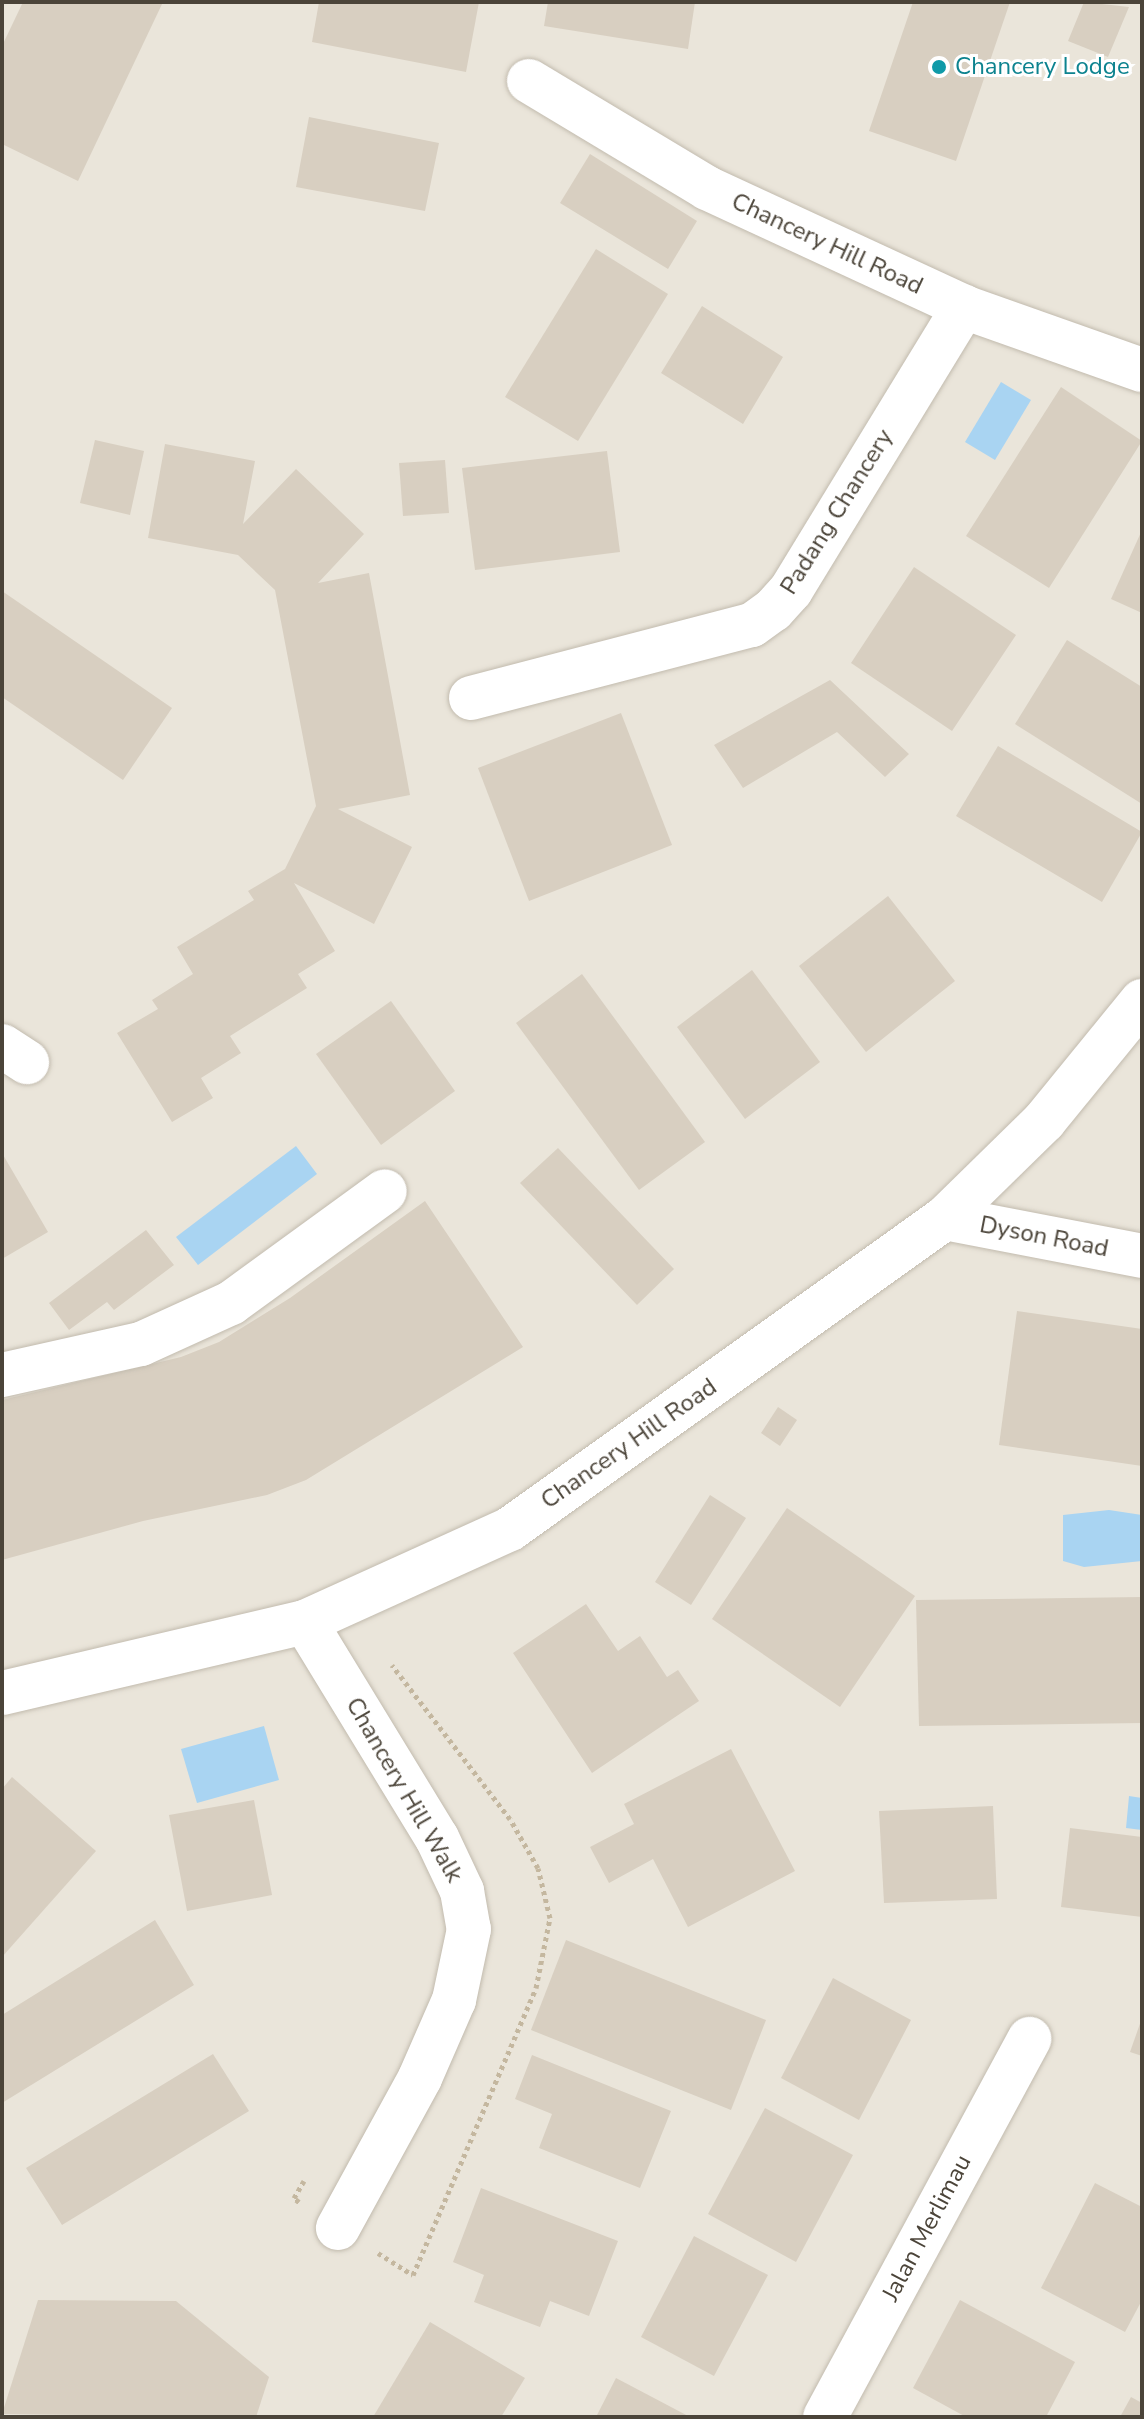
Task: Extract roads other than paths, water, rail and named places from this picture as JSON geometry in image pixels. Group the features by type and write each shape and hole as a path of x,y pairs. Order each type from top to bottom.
{"street":[{"name":"Chancery Hill Road","path":"529,81 707,188 964,307 1142,370"},
{"name":"Padang Chancery","path":"471,698 752,625 773,610 791,590 964,307"},
{"name":"Chancery Hill Road","path":"2,1693 305,1622 510,1529 945,1218 1044,1121 1142,1001"},
{"path":"2,1375 141,1344 231,1303 385,1191"},
{"name":"Dyson Road","path":"945,1218 1142,1256"},
{"name":"Chancery Hill Walk","path":"305,1622 437,1838 462,1891 469,1929 454,2000 420,2078 338,2228"},
{"name":"Jalan Merlimau","path":"825,2417 1029,2039"}],"water":[{"path":"1001,382 1031,400 995,460 965,442"},
{"path":"296,1146 317,1174 198,1265 176,1237"},
{"path":"1109,1510 1142,1515 1142,1561 1084,1567 1063,1561 1063,1515"},
{"path":"264,1726 279,1780 197,1803 181,1749"},
{"path":"1129,1796 1142,1798 1142,1830 1126,1828"}],"place":[{"name":"Chancery Lodge","path":"939,67"}]}
